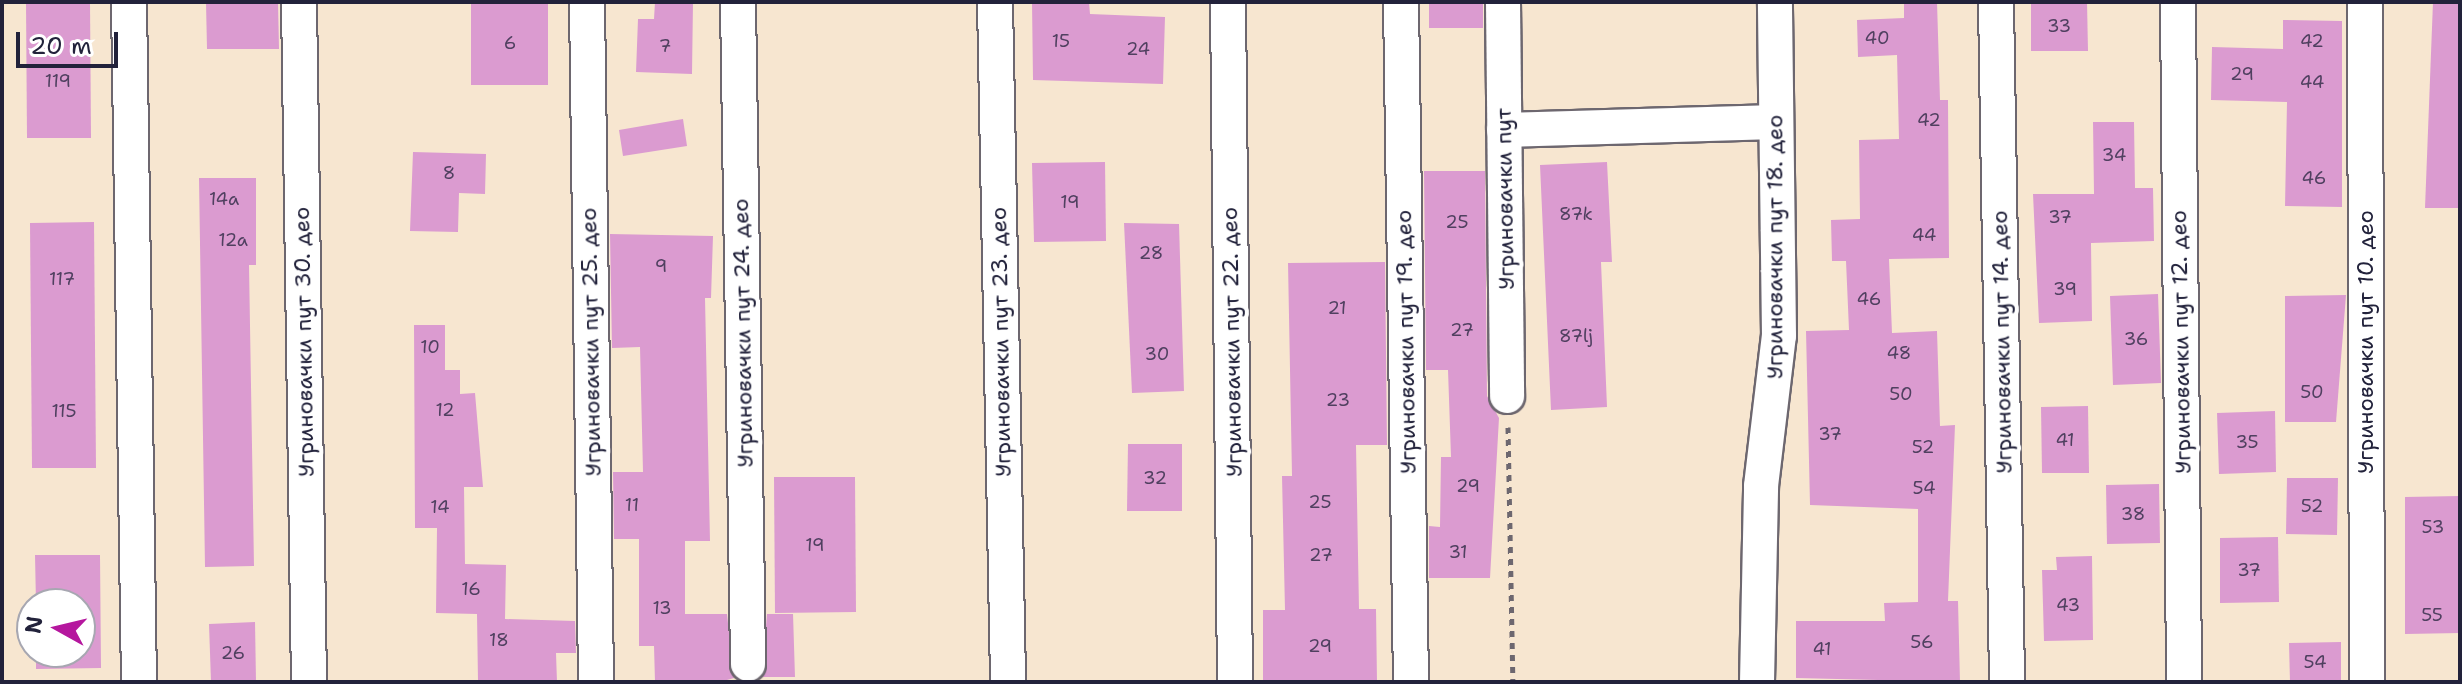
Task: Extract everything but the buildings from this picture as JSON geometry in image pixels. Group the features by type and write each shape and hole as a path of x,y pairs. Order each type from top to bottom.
{"street":[{"path":"129,2 139,682"},
{"name":"Угриновачки пут 30. део","path":"299,2 309,682"},
{"name":"Угриновачки пут 25. део","path":"587,2 596,682"},
{"name":"Угриновачки пут 24. део","path":"738,2 748,664"},
{"name":"Угриновачки пут 23. део","path":"995,2 1008,682"},
{"name":"Угриновачки пут 22. део","path":"1228,2 1235,682"},
{"name":"Угриновачки пут 19. део","path":"1401,2 1411,682"},
{"name":"Угриновачки пут","path":"1503,2 1507,396"},
{"name":"Угриновачки пут 18. део","path":"1757,682 1761,486 1779,352 1775,2"},
{"name":"Угриновачки пут 14. део","path":"1996,2 2007,682"},
{"name":"Угриновачки пут 12. део","path":"2178,2 2184,682"},
{"name":"Угриновачки пут 10. део","path":"2365,2 2367,682"},
{"path":"1504,130 1776,122"}],"path":[{"path":"1507,396 1513,682"}]}
